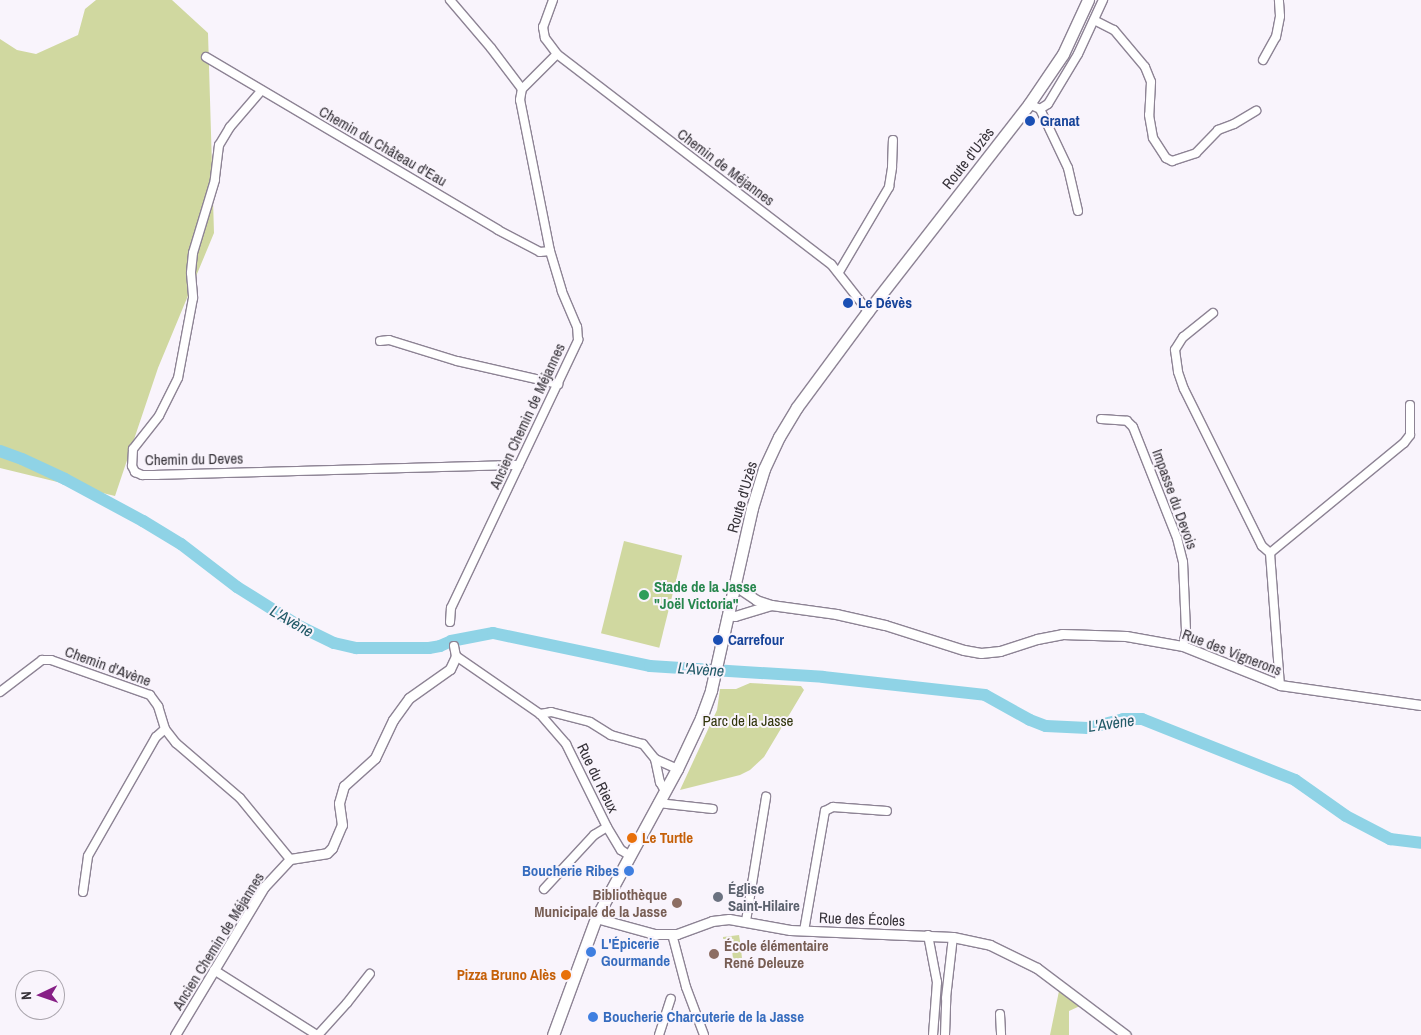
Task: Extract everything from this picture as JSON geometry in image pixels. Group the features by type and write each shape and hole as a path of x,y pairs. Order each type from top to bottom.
{"main road":[{"name":"Route d'Uzès","path":"554,1035 596,918 665,792 701,718 711,690 758,484 779,438 797,407 868,310 1034,106 1063,54 1088,0"}],"street":[{"path":"450,0 491,48 522,89 558,54"},
{"name":"Chemin de Méjannes","path":"553,0 543,27 545,38 558,54 839,272 868,310"},
{"path":"1078,211 1068,168 1034,106 1048,104 1056,93 1103,0"},
{"path":"1264,60 1276,37 1280,16 1279,0"},
{"path":"1094,20 1114,30 1144,67 1151,82 1149,115 1153,138 1166,158 1172,161 1196,153 1218,130 1234,124 1256,111"},
{"name":"Chemin du Château d'Eau","path":"206,58 400,170 498,230 540,252 550,251"},
{"name":"Ancien Chemin de Méjannes","path":"450,622 451,608 576,346 578,334 550,251 520,100 522,89"},
{"name":"Chemin du Deves","path":"261,91 230,127 219,145 215,180 193,252 191,273 193,298 178,378 159,416 133,449 131,461 135,472 142,475 157,476 519,465"},
{"path":"839,272 888,186 892,167 893,140"},
{"path":"1214,313 1183,337 1179,343 1175,350 1178,372 1184,389 1262,546 1270,553 1280,686"},
{"path":"380,341 389,340 457,361 558,384"},
{"path":"1270,553 1404,443 1410,434 1410,406"},
{"name":"Impasse du Devois","path":"1101,419 1127,421 1133,427 1177,538 1183,562 1186,631 1183,646"},
{"name":"Rue des Vignerons","path":"734,585 756,600 771,605 836,614 885,625 954,647 981,653 1000,651 1049,636 1081,633 1126,636 1183,646 1280,686 1421,705"},
{"name":"Rue des Vignerons","path":"729,615 735,616 771,605"},
{"path":"290,859 327,852 332,848 342,825 340,803 344,786 375,758 393,720 409,698 450,669 456,656 454,646"},
{"name":"Rue du Rieux","path":"456,656 540,714 566,744 606,827 621,850 629,855"},
{"name":"Chemin d'Avène","path":"0,692 42,660 51,660 150,695 158,706 165,729 176,743 240,798 290,859"},
{"path":"540,714 551,712 590,722 611,734 644,744 655,759 660,782 665,792"},
{"path":"83,892 88,856 151,744 165,729"},
{"path":"655,759 677,768"},
{"path":"746,921 766,797"},
{"path":"658,803 713,809"},
{"path":"804,931 825,811 833,807 887,811"},
{"path":"544,889 594,835 606,827"},
{"name":"Ancien Chemin de Méjannes","path":"175,1035 264,887 290,859"},
{"name":"Rue des Écoles","path":"596,918 654,934 672,934 720,919 746,921 778,929 953,937 990,945 1037,968 1126,1035"},
{"path":"672,934 686,987 704,1035"},
{"path":"928,935 937,982 934,1035"},
{"path":"945,1035 946,998 953,937"},
{"path":"214,970 317,1035 347,1004 370,974"},
{"path":"659,1035 671,999"},
{"path":"1000,1014 1000,1035"}],"green space":[{"path":"96,0 172,0 208,33 214,233 158,368 115,496 0,468 0,39 17,50 36,54 78,35 85,9"},
{"name":"Stade de la Jasse \"Joël Victoria\"","path":"624,541 682,556 659,648 601,633"},
{"name":"Parc de la Jasse","path":"750,683 801,686 804,690 764,757 750,770 740,775 680,790 717,710 720,689 736,689"},
{"path":"739,935 741,947 724,948 723,937"},
{"path":"741,949 743,969 734,970 732,950"},
{"path":"1059,991 1080,1006 1069,1011 1069,1035 1050,1035"}],"waterway":[{"name":"L'Avène","path":"0,451 65,479 143,521 181,544 237,587 299,626 334,643 356,648 429,648 451,641 493,633 650,666 823,677 985,695 1030,720 1046,726 1088,728 1123,719 1142,719 1295,780 1346,816 1390,839 1421,843"}],"place":[{"name":"Granat","path":"1030,121"},
{"name":"Le Dévès","path":"848,303"},
{"name":"Stade de la Jasse \"Joël Victoria\"","path":"644,595"},
{"name":"Carrefour","path":"718,640"},
{"name":"Le Turtle","path":"632,838"},
{"name":"Boucherie Ribes","path":"629,871"},
{"name":"Église Saint-Hilaire","path":"718,897"},
{"name":"Bibliothèque Municipale de la Jasse","path":"677,903"},
{"name":"L'Épicerie Gourmande","path":"591,952"},
{"name":"École élémentaire René Deleuze","path":"714,954"},
{"name":"Pizza Bruno Alès","path":"566,975"},
{"name":"Boucherie Charcuterie de la Jasse","path":"593,1017"}]}
